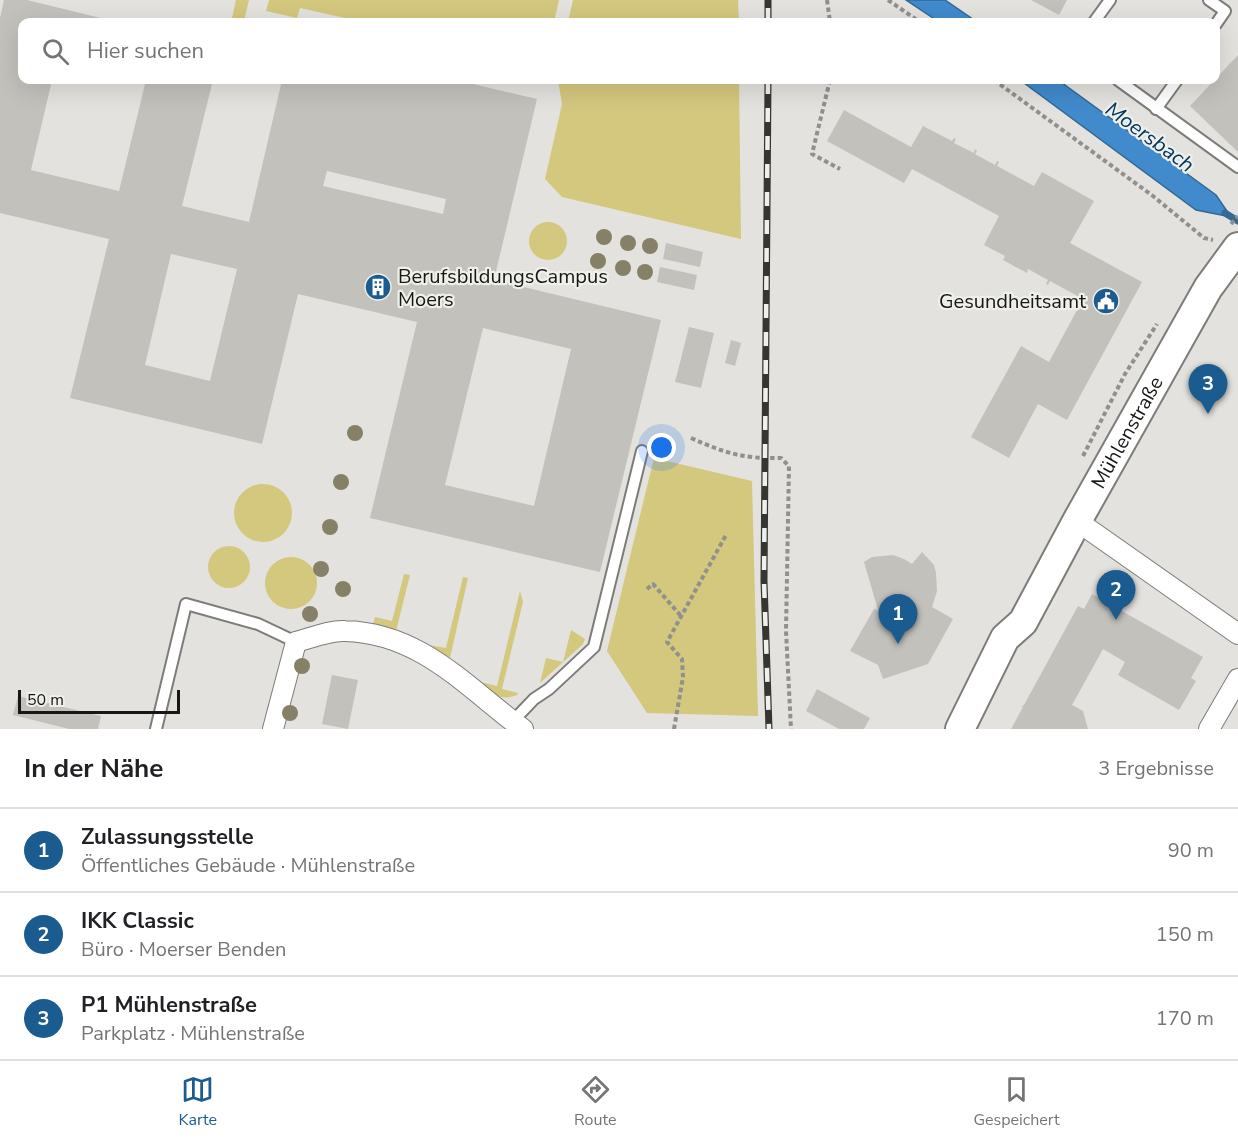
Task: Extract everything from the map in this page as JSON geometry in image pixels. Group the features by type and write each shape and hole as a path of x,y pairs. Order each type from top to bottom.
{"main road":[{"name":"Mühlenstraße","path":"964,725 1005,638 1023,622 1208,288 1237,247"}],"street":[{"path":"1077,521 1238,634"},
{"path":"273,729 296,642 343,630 385,636 416,648 440,663 518,725"},
{"path":"1209,729 1238,680"}],"lane":[{"path":"1097,18 1110,0"},
{"path":"1209,0 1225,10 1219,18"},
{"path":"1123,84 1238,167"},
{"path":"1156,109 1174,84"},
{"path":"518,725 534,699 549,689 594,647 642,452"},
{"path":"156,729 186,604 258,624 296,642"}],"path":[{"path":"827,0 829,18"},
{"path":"888,0 914,18"},
{"path":"829,84 812,154 840,169"},
{"path":"999,84 1153,196 1204,238 1237,247"},
{"path":"691,438 733,455 748,458 781,458 789,466 786,631 791,729"},
{"path":"674,729 683,677 682,659 667,642 726,535"},
{"path":"647,589 653,584 681,616"}],"shaded area":[{"path":"236,0 249,0 245,18 232,18"},
{"path":"269,0 559,0 555,18 345,18 300,8 297,18 266,11"},
{"path":"573,0 738,0 739,18 569,18"},
{"path":"559,84 739,84 741,239 562,197 545,179 562,104"},
{"path":"548,222 561,228 567,241 561,254 548,260 535,254 529,241 535,228"},
{"path":"654,458 752,481 758,716 647,713 607,651"},
{"path":"257,484 269,484 279,488 288,497 292,519 284,534 269,542 257,542 247,538 238,529 234,519 234,507 238,497 247,488"},
{"path":"229,546 244,552 250,567 244,582 229,588 214,582 208,567 214,552"},
{"path":"286,557 296,557 310,564 317,583 310,602 296,609 286,609 276,605 269,598 265,588 265,578 269,568 276,561"},
{"path":"404,574 410,575 396,631 373,624 375,617 392,621"},
{"path":"463,577 468,578 450,658 429,645 446,648"},
{"path":"520,591 523,602 502,689 518,693 506,698 493,693 480,682 497,686"},
{"path":"571,630 585,639 583,644 540,683 546,658 563,662"}],"water":[{"path":"906,0 945,0 971,18 933,18"},
{"name":"Moersbach","path":"1025,84 1063,84 1216,195 1231,217 1196,210"}],"building":[{"name":"BerufsbildungsCampus Moers","path":"4,0 27,0 101,18 18,18 18,84 51,84 31,170 119,191 145,84 212,84 182,206 249,222 281,84 473,84 537,99 494,280 661,320 600,572 370,518 417,322 298,294 262,444 70,398 109,239 0,213 0,18","holes":["327,171 446,199 443,214 323,186","171,254 237,269 210,381 145,365","483,328 571,349 534,506 445,485"]},
{"path":"1031,0 1067,0 1059,15"},
{"path":"1238,55 1238,152 1190,106 1211,84 1220,84 1220,74"},
{"path":"844,110 911,147 923,126 952,141 956,139 954,143 974,153 975,149 977,151 975,154 995,165 997,161 999,162 997,166 1034,186 1042,172 1094,201 1070,243 1142,282 1067,420 1038,404 1009,458 971,437 1021,346 1049,362 1083,299 1050,281 1048,285 1046,284 1048,280 1028,269 1027,273 1003,260 1005,256 984,245 999,216 912,169 904,183 827,141"},
{"path":"666,243 703,252 700,267 663,259"},
{"path":"660,267 697,275 694,290 657,282"},
{"path":"689,327 714,333 701,388 675,382"},
{"path":"731,340 741,343 735,366 725,363"},
{"path":"922,552 934,565 936,573 937,591 932,607 953,619 928,664 883,679 878,665 850,651 874,609 878,610 864,562 872,557 893,555 912,564"},
{"path":"1092,594 1203,657 1191,678 1196,681 1179,710 1118,675 1125,662 1103,649 1072,705 1083,711 1088,729 1011,729 1078,606 1084,609"},
{"path":"332,675 358,680 348,729 322,724"},
{"path":"817,689 870,718 864,729 839,729 806,711"},
{"path":"18,696 101,716 98,729 69,729 13,715"}],"waterway":[{"name":"Moersbach","path":"1225,213 1238,221"}],"railway":[{"path":"768,0 768,18"},
{"path":"768,84 764,581 769,729"}],"place":[{"name":"BerufsbildungsCampus Moers","path":"378,287"},
{"name":"Gesundheitsamt","path":"1106,301"},
{"name":"P1 Mühlenstraße","path":"1208,414"},
{"name":"IKK Classic","path":"1116,620"},
{"name":"Zulassungsstelle","path":"898,644"}]}
